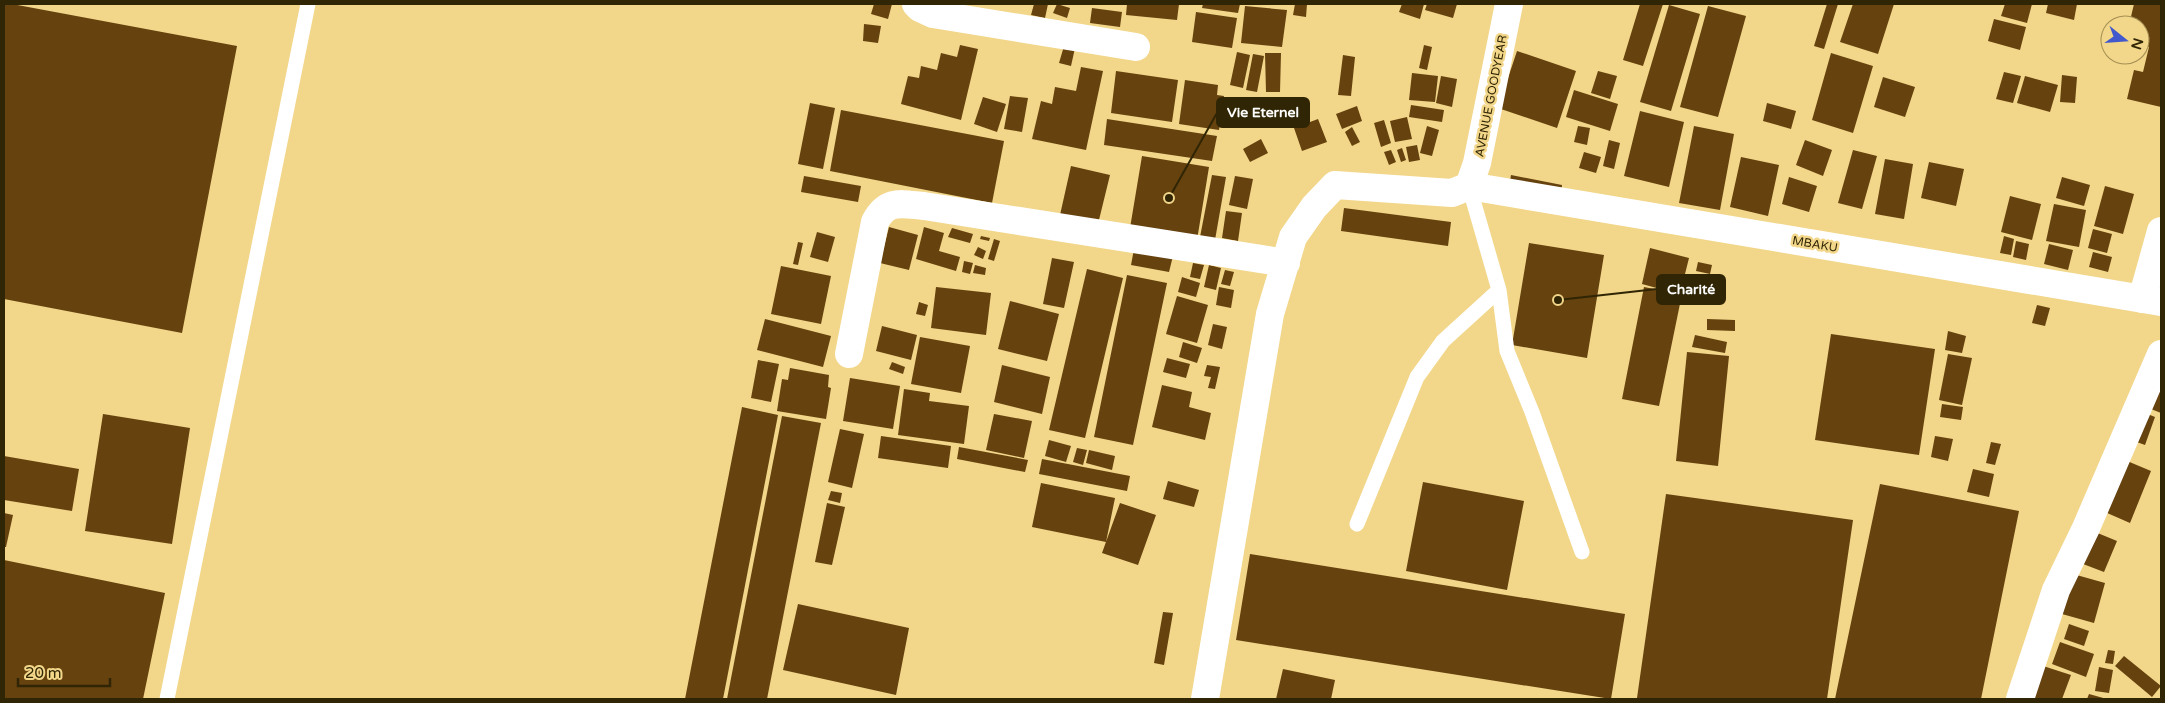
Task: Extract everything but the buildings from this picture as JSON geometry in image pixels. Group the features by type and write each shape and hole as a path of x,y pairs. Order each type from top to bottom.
{"street":[{"path":"916,4 933,14 1136,47"},
{"name":"AVENUE GOODYEAR","path":"1469,186 1477,163 1509,4"},
{"path":"1205,699 1270,314 1293,237 1314,207 1335,185 1452,194 1469,186"},
{"name":"MBAKU","path":"1469,186 2152,301"},
{"path":"849,354 875,222 881,210 897,204 924,206 1286,263"},
{"path":"2152,301 2161,231"},
{"path":"2020,699 2056,590 2086,528 2161,354"}],"lane":[{"path":"167,699 308,4"},
{"path":"1469,186 1499,290 1507,351 1532,412 1582,552"},
{"path":"1357,524 1417,377 1443,341 1499,290"}],"place":[{"name":"Vie Eternel","path":"1169,198"},
{"name":"Charité","path":"1558,300"}]}
